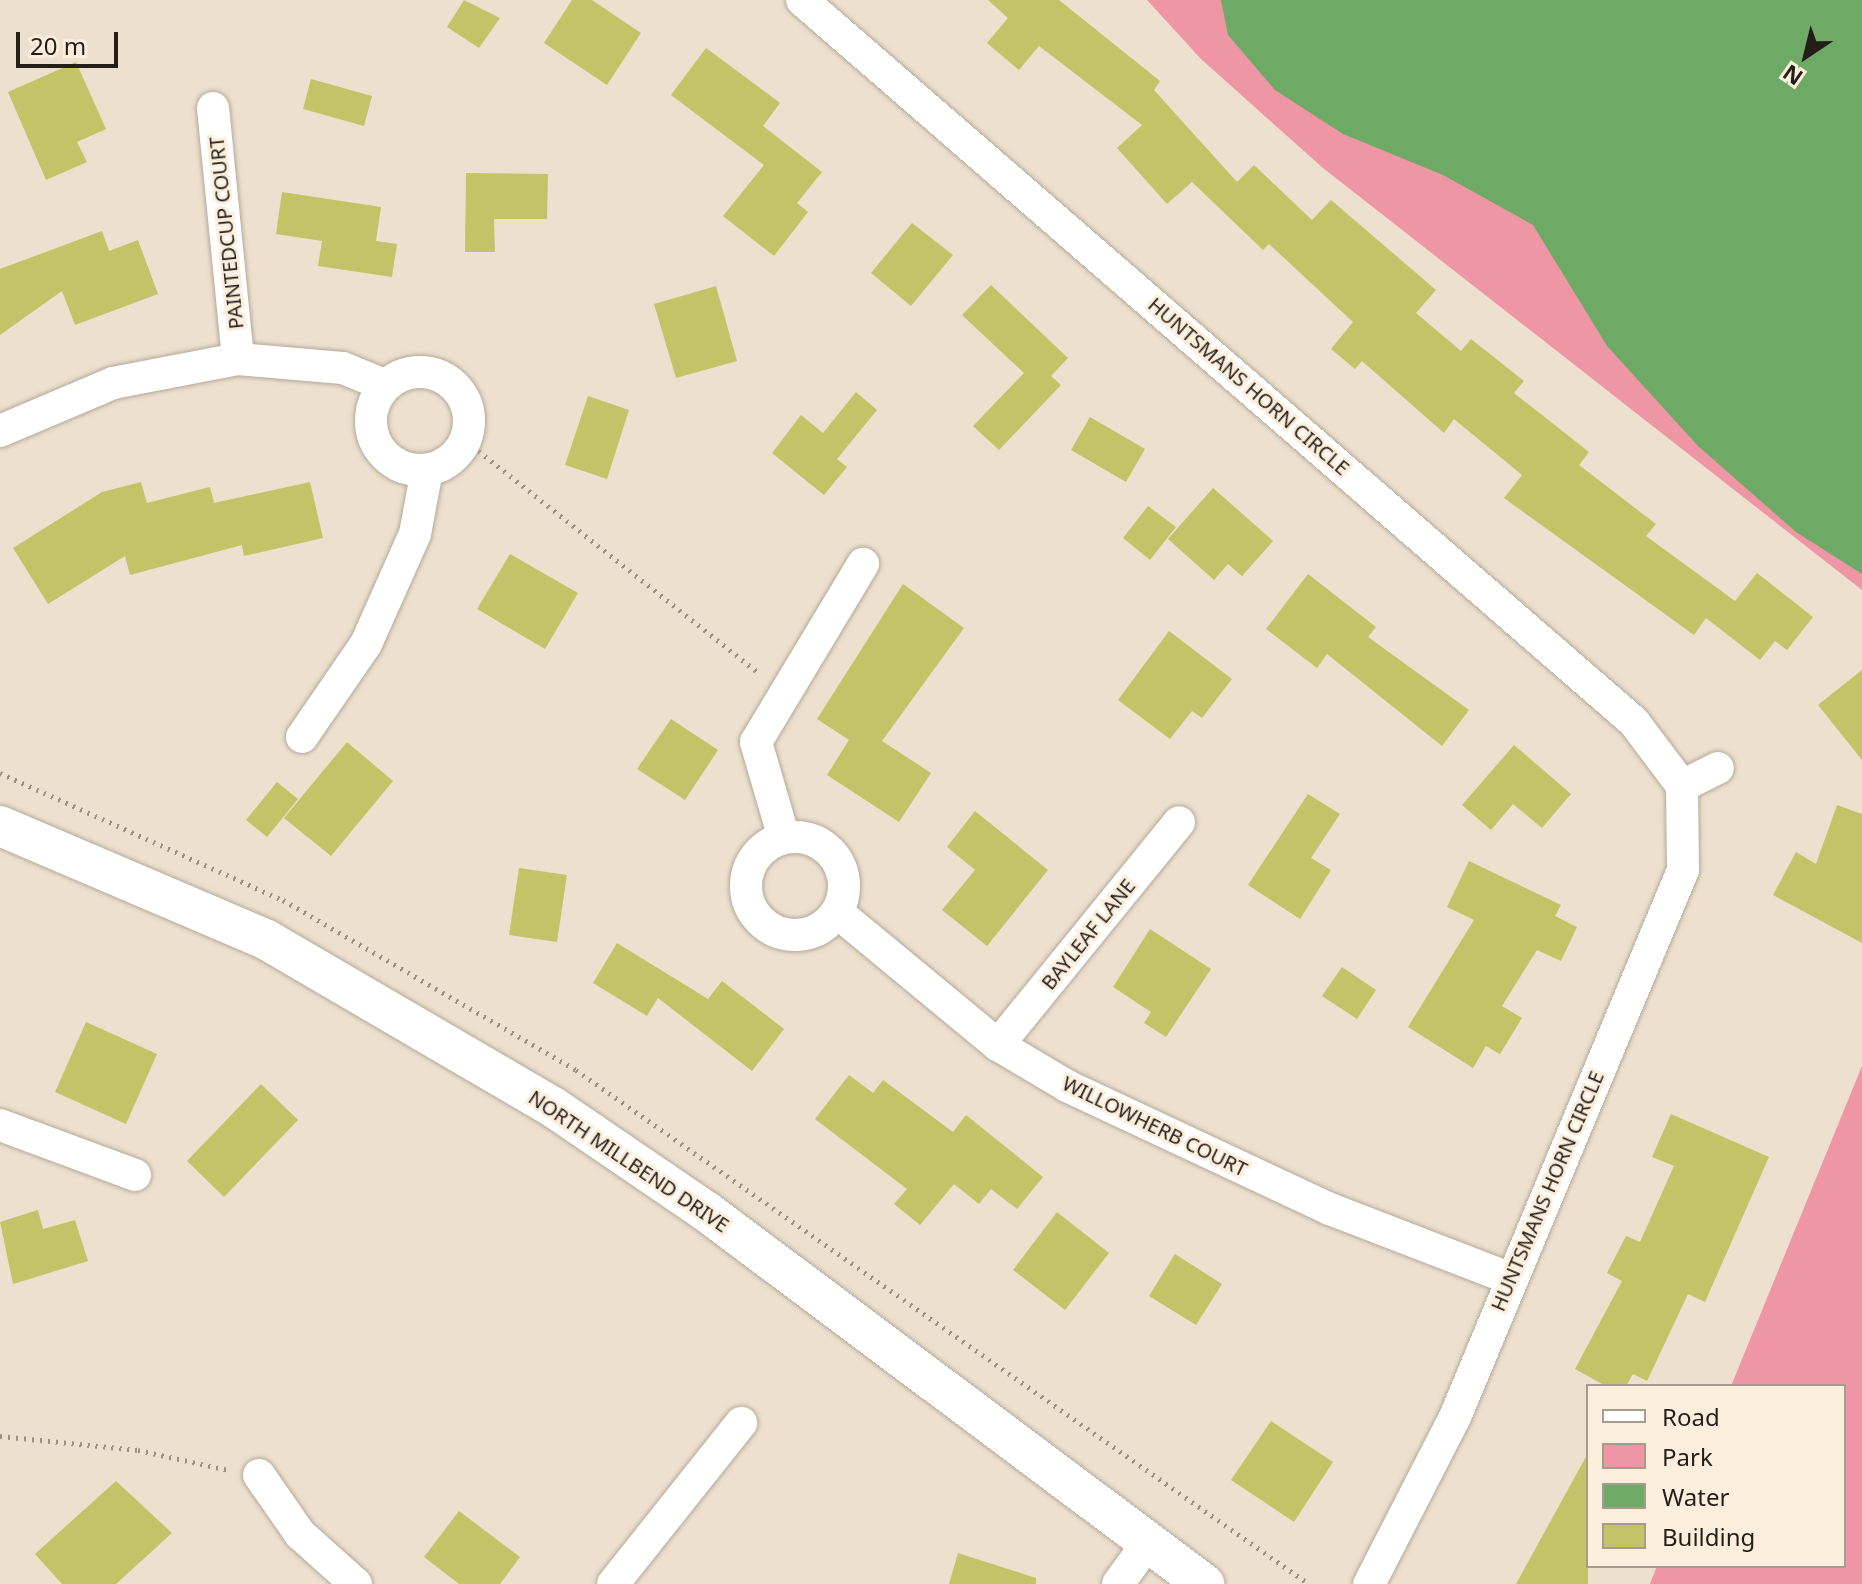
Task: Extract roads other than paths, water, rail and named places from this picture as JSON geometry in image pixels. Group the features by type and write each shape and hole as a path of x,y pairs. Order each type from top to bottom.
{"street":[{"name":"HUNTSMANS HORN CIRCLE","path":"802,0 1634,722 1682,786 1683,870 1509,1278 1455,1417 1369,1584"},
{"name":"PAINTEDCUP COURT","path":"213,108 238,359"},
{"name":"PAINTEDCUP COURT","path":"0,431 113,383 238,359 343,368 384,385"},
{"path":"413,371 449,380 467,403 466,441 456,455 427,470 395,464 377,445 370,418 384,385 413,371"},
{"path":"302,737 366,644 415,534 427,470"},
{"path":"784,838 756,742 863,564"},
{"path":"1682,786 1718,768"},
{"name":"BAYLEAF LANE","path":"998,1045 1179,822"},
{"name":"NORTH MILLBEND DRIVE","path":"0,826 267,940 553,1107 720,1221 1204,1584"},
{"path":"784,838 811,840 835,858 844,890 837,912 801,935 758,919 746,893 751,864 784,838"},
{"name":"WILLOWHERB COURT","path":"837,912 998,1045 1174,1138 1509,1278"},
{"path":"0,1125 135,1175"},
{"path":"613,1584 741,1423"},
{"path":"259,1475 300,1534 356,1584"},
{"path":"1118,1584 1147,1544"}],"water":[{"path":"1221,0 1862,0 1862,574 1796,532 1698,446 1607,346 1533,225 1443,175 1343,134 1275,90 1228,35"}]}
